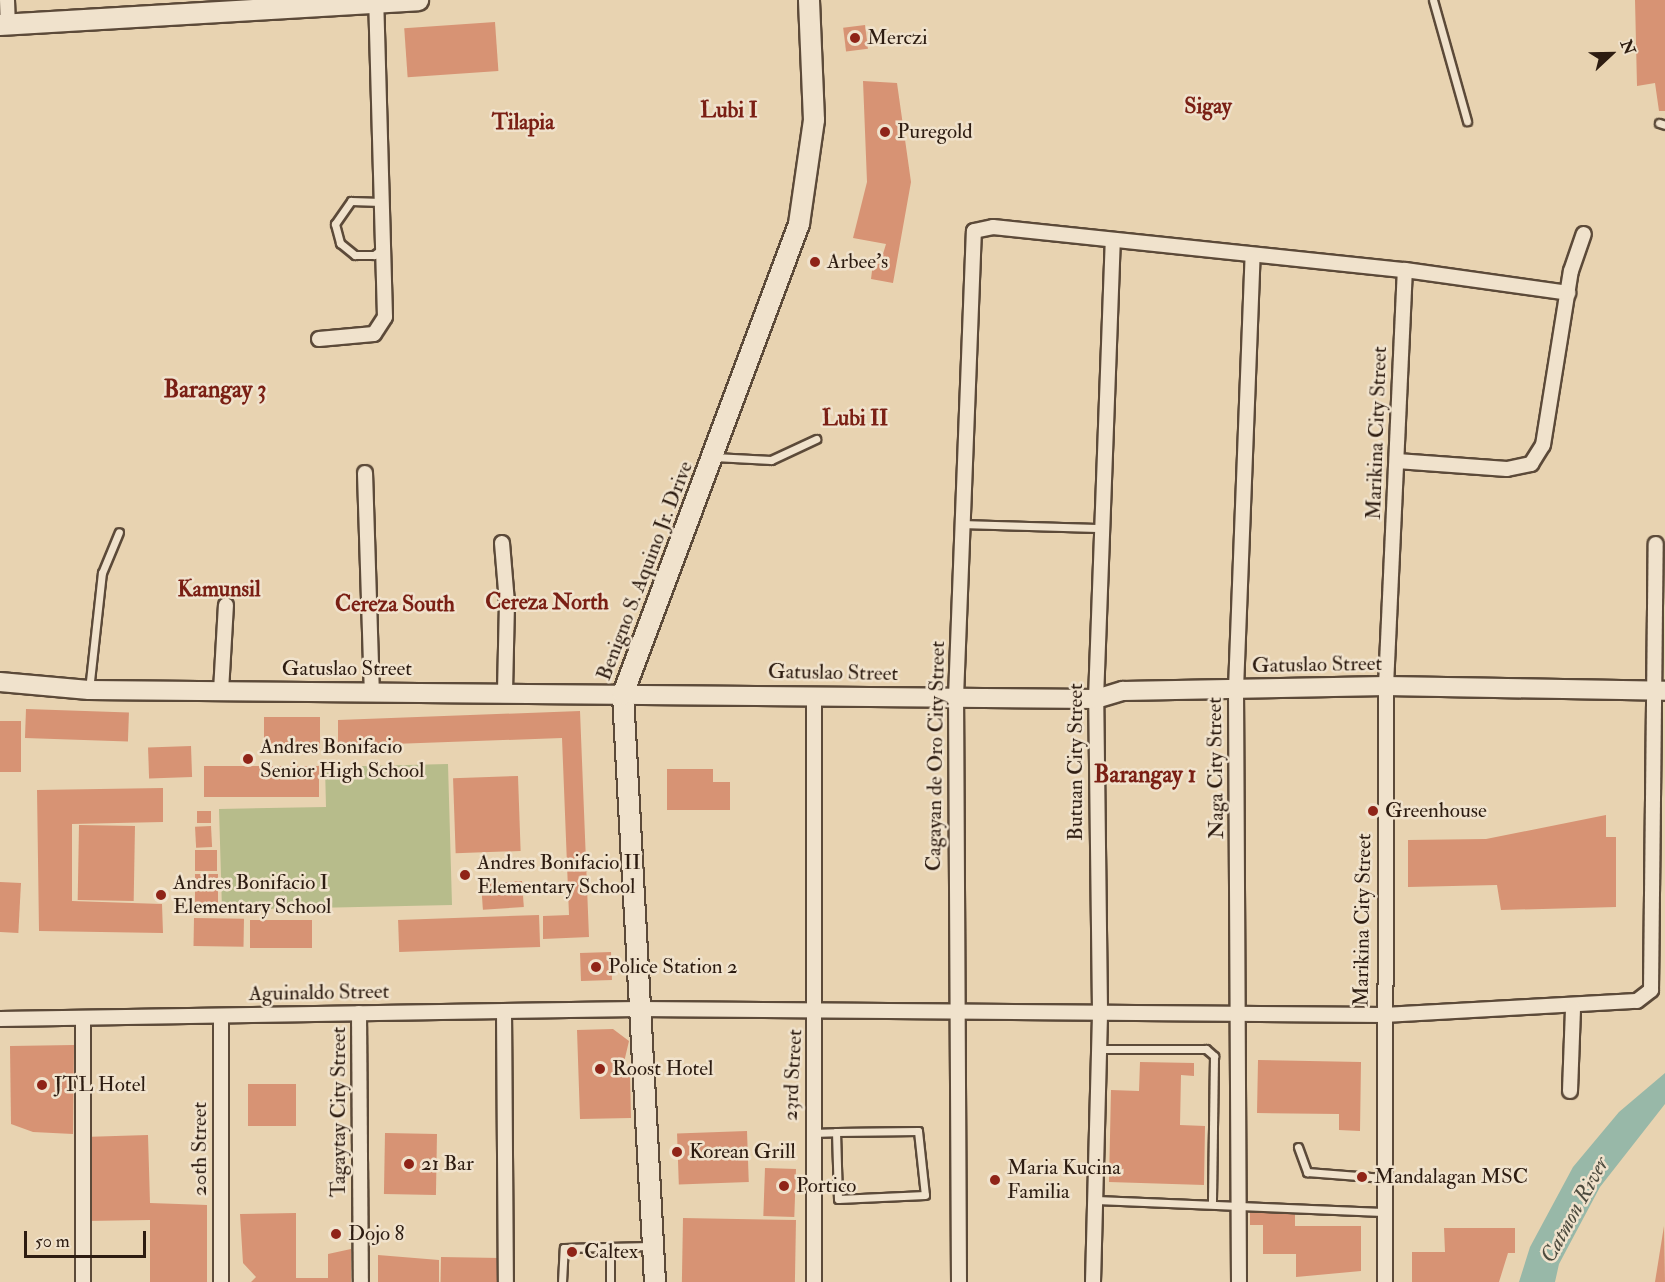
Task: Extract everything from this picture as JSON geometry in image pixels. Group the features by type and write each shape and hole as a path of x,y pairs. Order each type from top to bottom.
{"main road":[{"path":"4,24 186,7 376,4 418,0"},
{"name":"Benigno S. Aquino Jr. Drive","path":"656,1282 638,1009 622,694 714,457 799,224 814,120 809,0"}],"street":[{"path":"4,24 7,0"},
{"path":"319,339 374,334 382,328 384,248 376,4"},
{"name":"Cagayan de Oro City Street","path":"959,1282 956,697 974,231 993,227 1113,241"},
{"path":"1397,460 1507,469 1531,464 1543,445 1568,293 1584,234"},
{"path":"1113,241 1405,270 1568,293"},
{"name":"Butuan City Street","path":"1093,1282 1100,1010 1096,699 1113,241"},
{"name":"Naga City Street","path":"1239,1282 1240,1012 1236,689 1253,255"},
{"name":"Marikina City Street","path":"1385,1282 1386,686 1405,270"},
{"path":"365,473 372,692"},
{"path":"502,543 507,603 505,691"},
{"path":"1656,544 1658,691"},
{"path":"220,691 226,604"},
{"name":"Gatuslao Street","path":"0,682 89,690 505,691 1096,699 1123,692 1386,686 1658,691"},
{"name":"Aguinaldo Street","path":"0,1019 638,1009 818,1014 956,1015 1100,1010 1384,1015 1573,1008 1637,1001 1651,990 1658,691"},
{"name":"23rd Street","path":"814,696 818,1014 811,1133 814,1282"},
{"path":"1570,1091 1573,1008"},
{"path":"504,1011 507,1282"},
{"name":"Tagaytay City Street","path":"360,1014 361,1282"},
{"name":"20th Street","path":"221,1016 221,1282"},
{"path":"83,1018 83,1282"}],"lane":[{"path":"1433,0 1467,121"},
{"path":"381,202 351,201 335,224 340,243 355,255 374,255 384,248"},
{"path":"714,457 771,460 816,439"},
{"path":"964,524 1102,528"},
{"path":"89,690 102,573 119,532"},
{"path":"1099,1049 1206,1049 1214,1056 1212,1202"},
{"path":"811,1133 836,1132 921,1133 925,1195 838,1199 836,1132"},
{"path":"1298,1147 1307,1172 1384,1178"},
{"path":"1094,1200 1212,1202 1384,1212"},
{"path":"562,1282 564,1248 610,1249 653,1246"},
{"path":"610,1249 610,1282"}],"green space":[{"path":"448,764 452,905 222,910 219,809 326,807 325,767"}],"water":[{"name":"Catmon River","path":"1665,1073 1665,1104 1600,1187 1559,1264 1555,1282 1519,1282 1530,1247 1573,1167 1619,1112"}],"building":[{"path":"1635,0 1665,0 1665,111 1659,111 1655,83 1637,86"},
{"path":"495,22 498,71 408,77 404,28"},
{"name":"Merczi","path":"865,25 868,49 846,52 843,28"},
{"name":"Puregold","path":"863,81 897,83 911,182 893,283 871,279 873,263 880,264 886,244 853,238 867,182"},
{"path":"26,709 129,713 128,742 25,738"},
{"path":"580,711 589,937 543,939 543,916 569,915 562,738 338,746 338,720"},
{"path":"264,717 320,717 320,750 264,750"},
{"path":"0,721 21,721 21,772 0,772"},
{"path":"191,746 192,777 149,778 148,748"},
{"path":"204,766 319,766 319,797 204,797"},
{"path":"667,769 713,769 713,782 730,782 730,810 667,810"},
{"path":"518,776 521,851 456,853 453,778"},
{"path":"163,788 163,822 72,824 72,901 162,904 163,933 39,931 37,790"},
{"path":"197,811 211,811 211,823 197,823"},
{"path":"1606,815 1606,837 1616,837 1616,907 1501,910 1497,885 1408,887 1408,840 1486,839"},
{"path":"79,825 135,826 134,901 78,900"},
{"path":"211,826 212,847 196,848 195,827"},
{"path":"195,850 217,850 217,871 195,871"},
{"path":"195,874 218,874 218,904 195,904"},
{"path":"522,881 524,907 483,910 481,884"},
{"path":"0,882 21,883 18,933 0,932"},
{"path":"539,915 540,947 399,952 398,920"},
{"path":"194,918 244,919 244,947 194,946"},
{"path":"250,920 312,920 312,948 250,948"},
{"name":"Police Station 2","path":"611,952 612,980 581,981 580,953"},
{"name":"Roost Hotel","path":"613,1029 629,1041 621,1075 630,1074 631,1118 580,1119 577,1030"},
{"name":"JTL Hotel","path":"74,1045 73,1134 33,1132 11,1124 10,1046"},
{"path":"1258,1060 1361,1062 1360,1131 1339,1130 1339,1114 1257,1113"},
{"path":"1140,1062 1194,1063 1194,1076 1181,1075 1180,1125 1205,1126 1204,1185 1109,1182 1111,1090 1139,1091"},
{"path":"248,1084 296,1084 296,1126 248,1126"},
{"path":"747,1131 749,1182 679,1184 677,1133"},
{"name":"21 Bar","path":"385,1133 437,1134 436,1195 384,1194"},
{"path":"148,1135 150,1203 207,1205 207,1282 150,1282 150,1220 85,1221 83,1137"},
{"path":"765,1168 796,1169 794,1217 763,1216"},
{"path":"1250,1205 1295,1205 1295,1226 1361,1226 1361,1271 1296,1277 1296,1254 1263,1254 1263,1225 1250,1225"},
{"path":"296,1213 296,1278 328,1278 328,1254 351,1249 351,1282 251,1282 256,1277 243,1263 240,1214"},
{"path":"683,1218 796,1220 795,1282 682,1282"},
{"path":"1664,1226 1665,1282 1655,1282"},
{"path":"1444,1228 1515,1228 1515,1253 1508,1253 1499,1282 1412,1282 1412,1252 1445,1252"},
{"path":"378,1255 439,1260 439,1282 378,1282"},
{"path":"441,1257 500,1258 500,1282 441,1282"}],"place":[{"name":"Merczi","path":"855,38"},
{"name":"Puregold","path":"885,132"},
{"name":"Arbee's","path":"815,262"},
{"name":"Andres Bonifacio Senior High School","path":"248,759"},
{"name":"Greenhouse","path":"1373,811"},
{"name":"Andres Bonifacio II Elementary School","path":"465,875"},
{"name":"Andres Bonifacio I Elementary School","path":"161,895"},
{"name":"Police Station 2","path":"596,967"},
{"name":"Roost Hotel","path":"600,1069"},
{"name":"JTL Hotel","path":"42,1085"},
{"name":"Korean Grill","path":"677,1152"},
{"name":"21 Bar","path":"409,1164"},
{"name":"Mandalagan MSC","path":"1362,1177"},
{"name":"Maria Kucina Familia","path":"995,1180"},
{"name":"Portico","path":"784,1186"},
{"name":"Dojo 8","path":"336,1234"},
{"name":"Caltex","path":"572,1252"}],"district":[{"name":"Sigay","path":"1208,107"},
{"name":"Lubi I","path":"729,111"},
{"name":"Tilapia","path":"523,123"},
{"name":"Barangay 3","path":"215,390"},
{"name":"Lubi II","path":"855,419"},
{"name":"Kamunsil","path":"219,590"},
{"name":"Cereza North","path":"547,603"},
{"name":"Cereza South","path":"395,605"},
{"name":"Barangay 1","path":"1145,775"}]}
